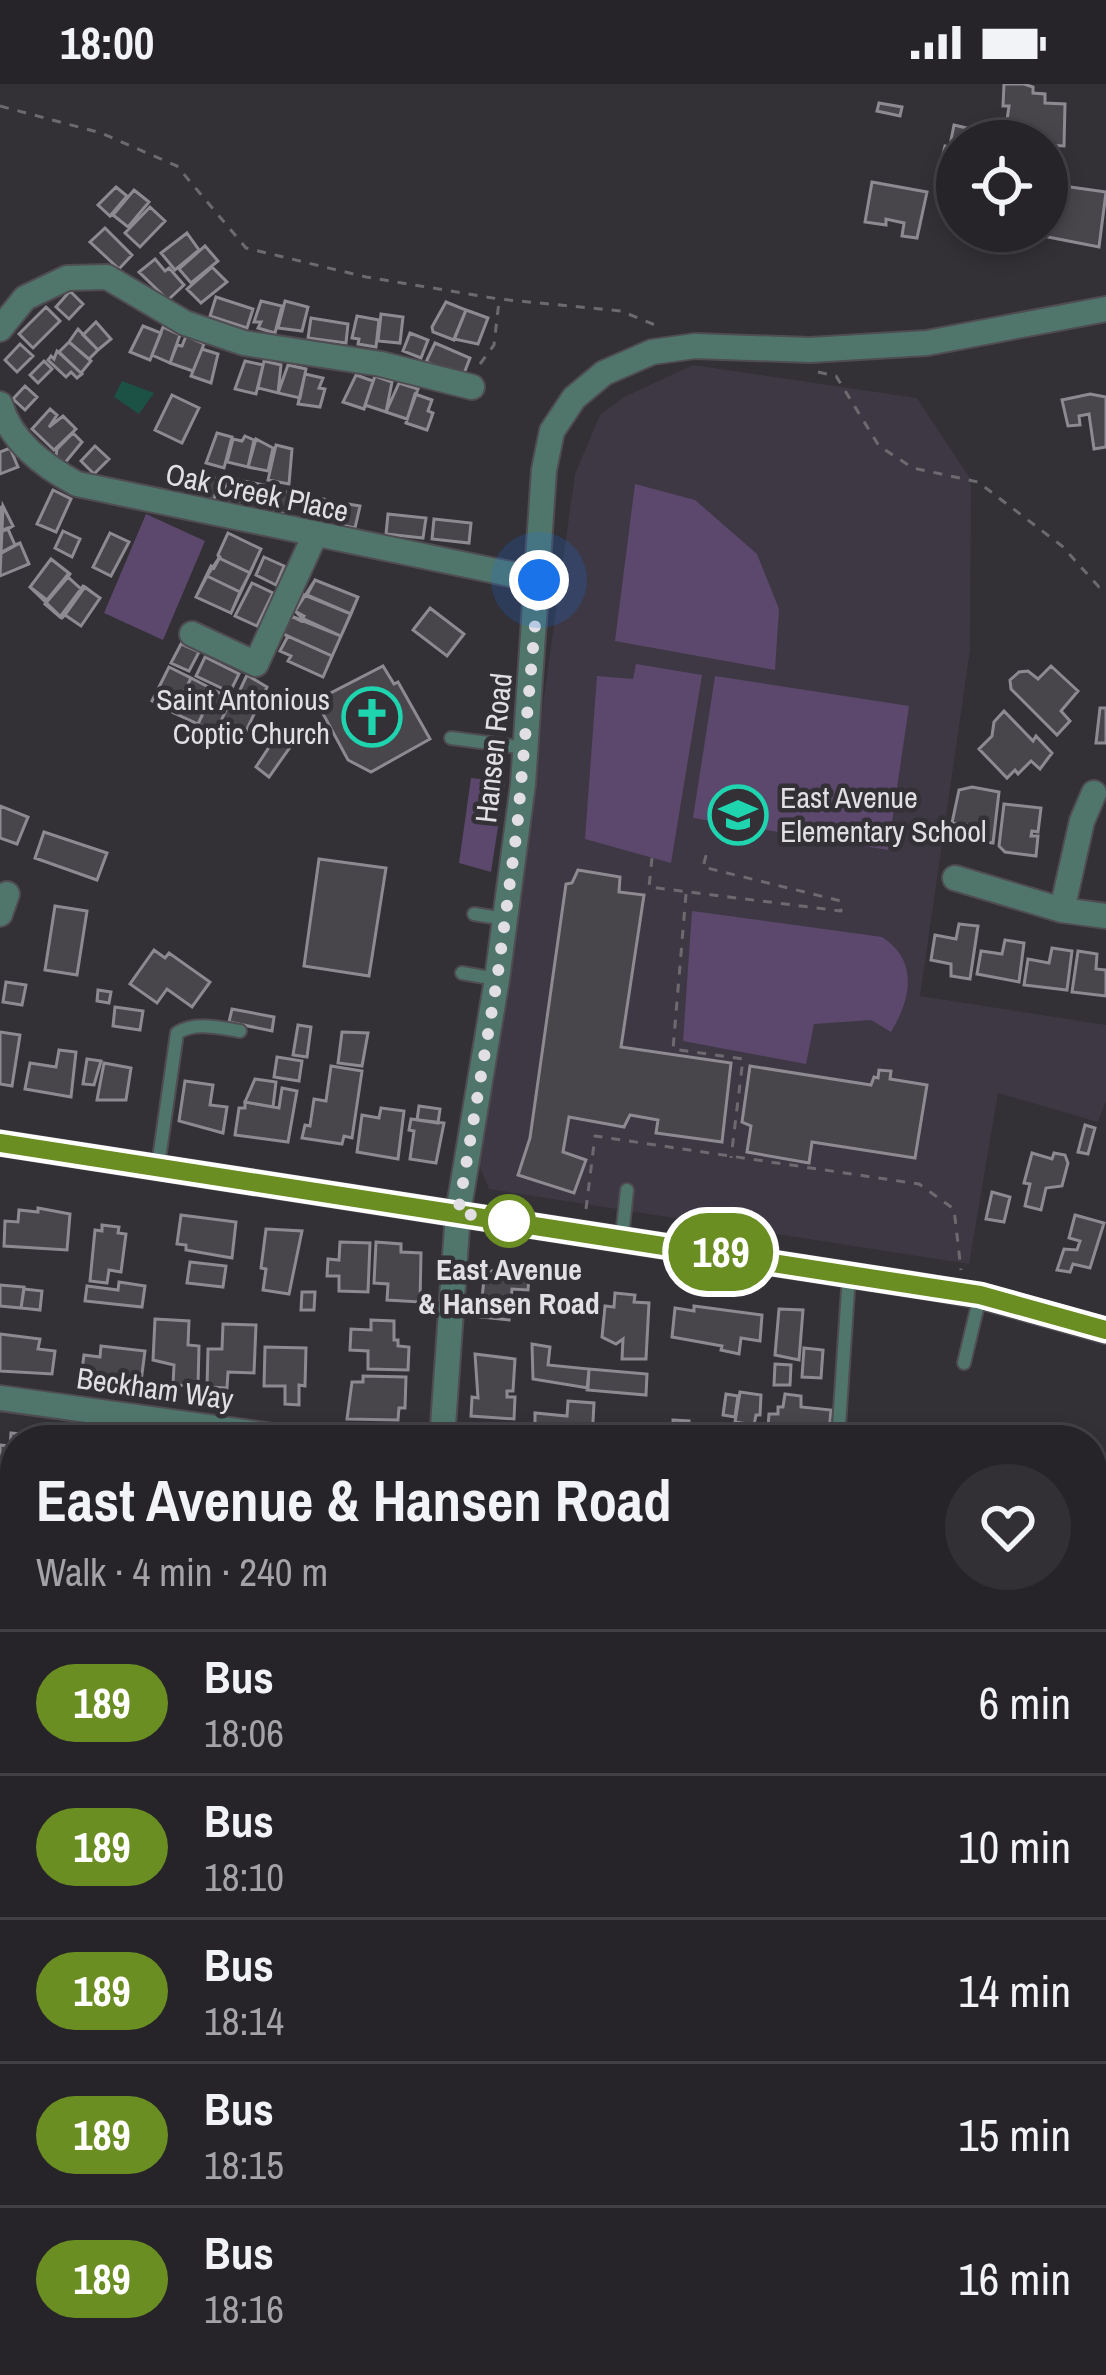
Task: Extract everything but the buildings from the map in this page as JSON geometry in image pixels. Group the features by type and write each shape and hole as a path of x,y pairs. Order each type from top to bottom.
{"street":[{"path":"0,328 25,298 67,278 107,278 185,323 244,343 381,364 472,387"},
{"name":"Hansen Road","path":"443,1425 458,1213 497,980 526,748 544,470 552,431 574,398 604,373 652,352 695,346 810,350 927,343 1106,309"},
{"name":"Oak Creek Place","path":"0,404 4,418 43,466 77,484 539,580"},
{"path":"192,634 256,664 314,536"},
{"path":"1062,910 1082,821 1094,793"},
{"path":"955,878 1062,910 1106,916"},
{"path":"0,1143 980,1295 1106,1330"},
{"name":"Beckham Way","path":"0,1398 194,1425"}],"lane":[{"path":"451,738 526,748"},
{"path":"474,914 505,919"},
{"path":"462,973 497,980"},
{"path":"158,1166 177,1033 206,1026 241,1031"},
{"path":"622,1237 627,1190"},
{"path":"839,1425 849,1274"},
{"path":"964,1364 980,1295"}],"path":[{"path":"0,106 101,133 177,166 246,248 328,269 499,299 541,300 639,316"},
{"path":"472,387 494,345 499,299"},
{"path":"816,372 836,376 880,446 913,468 978,482 1061,546 1099,586 1106,587"},
{"path":"652,858 649,887 841,911 841,901 703,867 707,852"},
{"path":"686,892 673,1048 743,1059 731,1158"},
{"path":"586,1211 596,1136 919,1184 954,1209 961,1270"}],"shaded area":[{"name":"East Avenue Elementary School","path":"693,365 917,398 971,480 970,650 920,996 1106,1025 1106,1101 1098,1122 998,1093 969,1264 489,1189 479,1165 575,474 600,415 624,397"},
{"path":"122,381 154,393 139,414 114,397"},
{"path":"635,484 695,500 757,554 779,609 775,670 615,641"},
{"path":"146,514 205,541 163,640 104,613"},
{"path":"636,664 702,675 671,863 585,839 597,676 633,679"},
{"path":"715,676 909,706 888,850 693,818"},
{"path":"471,778 505,782 491,872 459,863"},
{"path":"692,911 882,937 902,957 908,981 891,1032 871,1020 814,1024 806,1064 683,1041"}],"bus line":[{"name":"189","path":"0,1143 980,1295 1106,1330"}],"place":[{"name":"Saint Antonious Coptic Church","path":"372,717"},
{"name":"East Avenue Elementary School","path":"738,815"},
{"name":"East Avenue & Hansen Road","path":"509,1221"}],"route":[{"path":"509,1221 522,1222 458,1213 497,980 523,784 539,580"}]}
